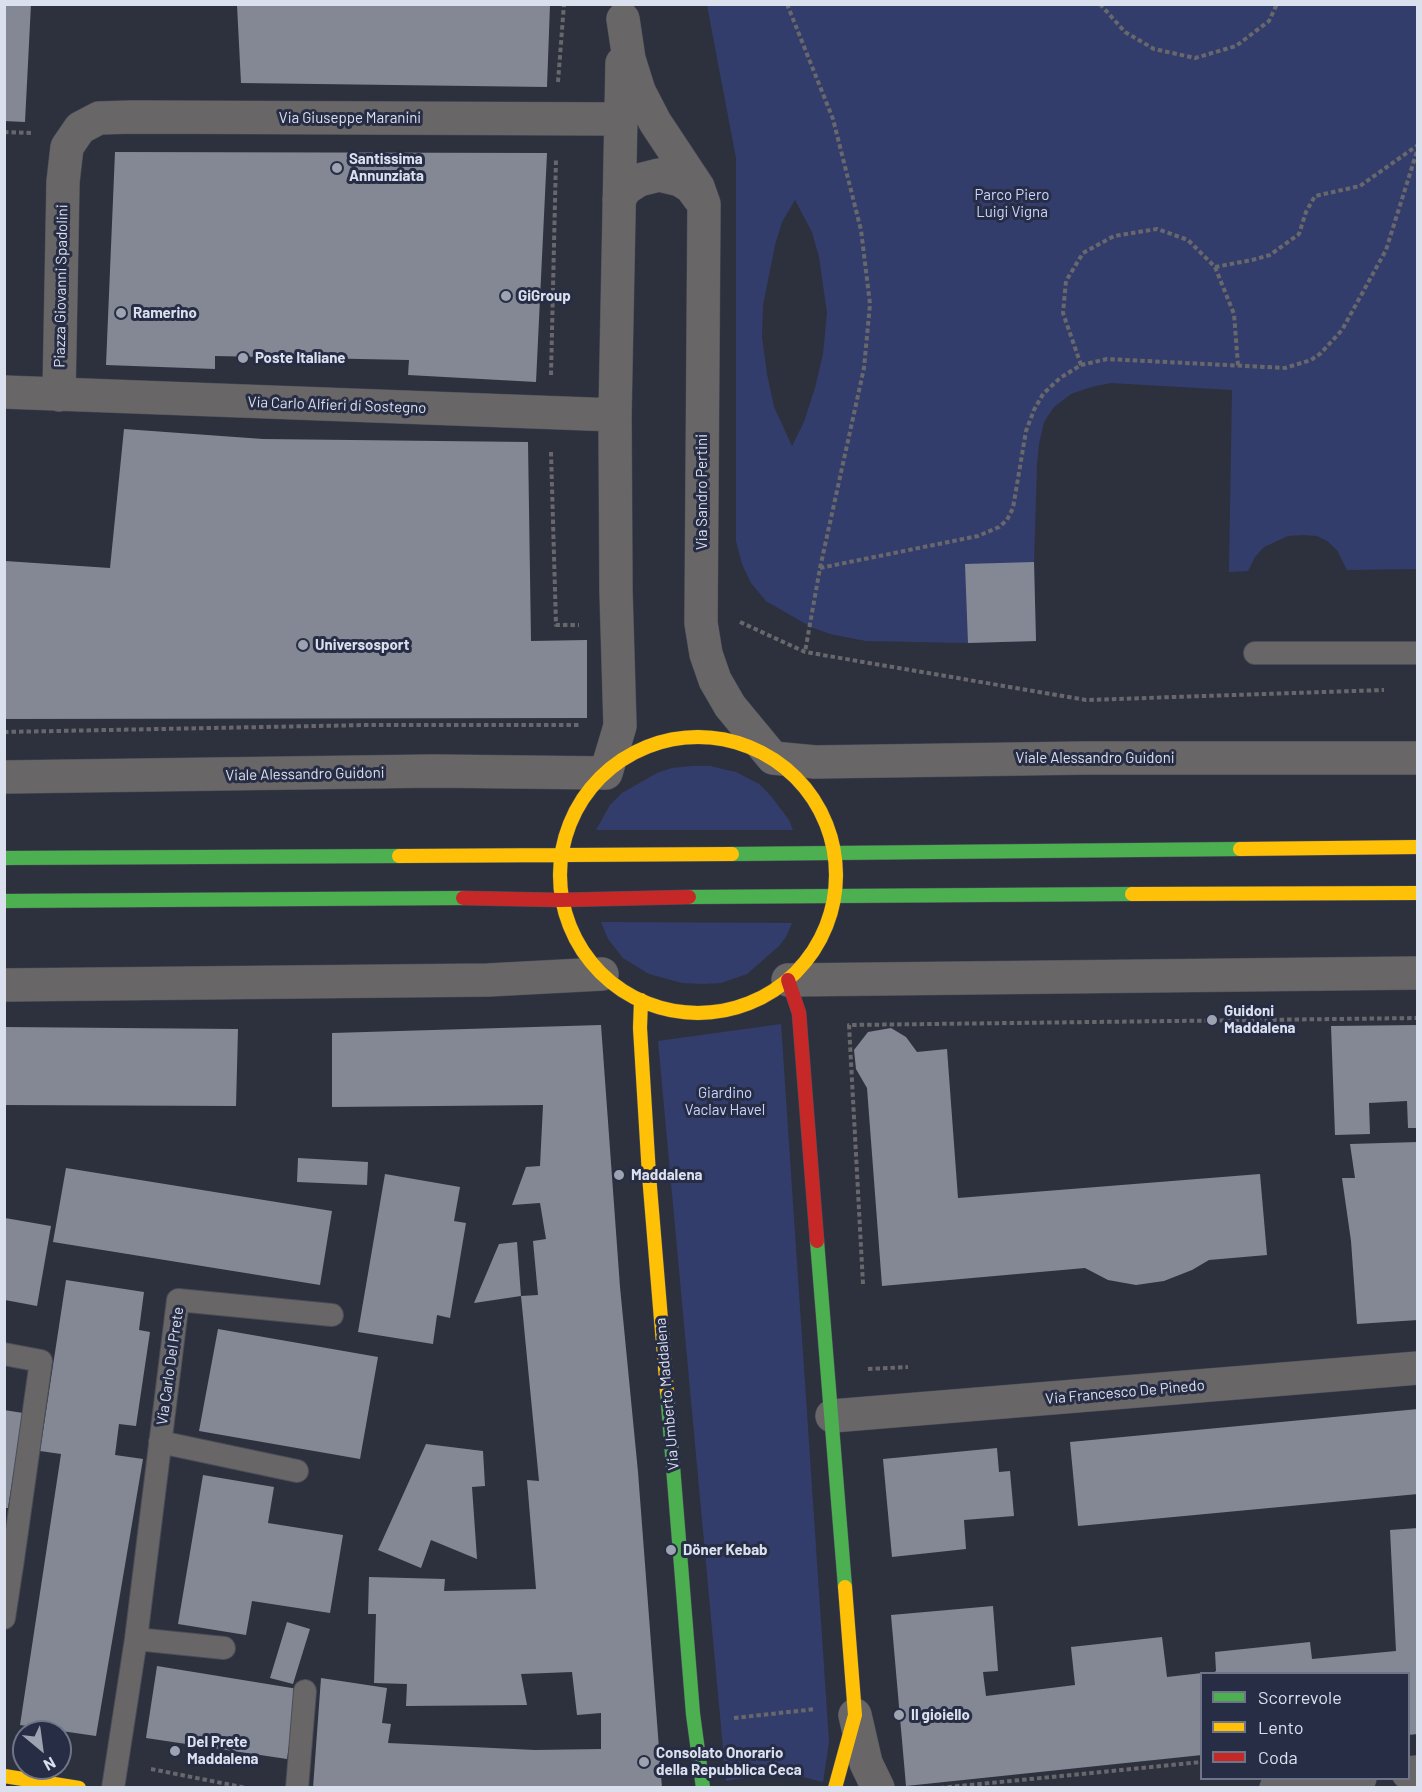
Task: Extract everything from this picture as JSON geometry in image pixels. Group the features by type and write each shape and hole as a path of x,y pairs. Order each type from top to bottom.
{"main road":[{"name":"Viale Alessandro Guidoni","path":"690,737 716,738 740,743 773,758 809,791 822,811 835,852 835,896 825,929 814,951 788,980 764,996 723,1011 703,1013 679,1011 641,1000 621,989 602,974 575,938 560,900 558,878 567,831 590,790 606,772 643,748 690,737"},
{"path":"4,858 1418,847"},
{"path":"4,902 488,898 560,900 756,895 1418,893"},
{"path":"788,980 799,1013 855,1710 835,1788"},
{"name":"Via Umberto Maddalena","path":"641,1000 640,1028 649,1175 695,1722 703,1788"},
{"path":"4,1776 79,1788"}],"street":[{"name":"Via Sandro Pertini","path":"606,772 620,726 616,591 615,415 624,12"},
{"name":"Via Sandro Pertini","path":"624,12 629,59 639,91 655,122 698,187 704,204 701,622 706,654 730,706 773,758"},
{"name":"Via Giuseppe Maranini","path":"80,128 99,118 132,117 621,119"},
{"name":"Piazza Giovanni Spadolini","path":"59,395 63,182 67,147 80,128"},
{"path":"619,200 625,189 639,180 659,175 680,180 691,187 704,204"},
{"path":"4,392 59,395"},
{"name":"Via Carlo Alfieri di Sostegno","path":"59,395 615,415"},
{"name":"Viale Alessandro Guidoni","path":"773,758 815,762 1084,758 1418,758"},
{"name":"Viale Alessandro Guidoni","path":"4,777 434,771 606,772"},
{"path":"4,985 488,980 602,974"},
{"path":"788,980 1418,974"},
{"name":"Via Francesco De Pinedo","path":"832,1416 1418,1368"},
{"path":"855,1710 866,1763 878,1788"},
{"path":"1276,1788 1351,1780"}],"lane":[{"path":"1255,653 1418,653"},
{"name":"Via Carlo Del Prete","path":"113,1788 136,1639 178,1300 332,1315"},
{"path":"4,1354 41,1361 9,1558 4,1618"},
{"name":"Via Carlo Del Prete","path":"160,1442 297,1471"},
{"path":"136,1639 224,1648"},
{"path":"297,1788 305,1691"}],"path":[{"path":"558,83 564,4"},
{"path":"787,4 833,119 861,230 870,304 864,368 820,568 806,652"},
{"path":"1100,4 1125,32 1154,49 1195,58 1236,45 1269,21 1277,4"},
{"path":"820,568 978,536 999,527 1007,520 1013,508 1026,431 1034,410 1043,394 1060,378 1081,365 1107,359 1285,368 1299,365 1321,353 1342,330 1386,250 1418,146"},
{"path":"1215,267 1270,255 1299,234 1306,212 1316,196 1360,186 1418,146"},
{"path":"1081,365 1063,313 1066,281 1083,253 1114,236 1157,229 1188,240 1215,267 1233,314 1238,365"},
{"path":"735,622 743,622 806,652 1086,700 1395,689"},
{"path":"4,732 367,725 586,725"},
{"path":"864,1288 849,1024 1418,1018"},
{"path":"868,1358 868,1370"},
{"path":"695,1722 855,1710"},
{"path":"940,1788 1200,1762"},
{"path":"117,1763 247,1788"}],"green space":[{"name":"Parco Piero Luigi Vigna","path":"707,5 1417,5 1417,569 1347,570 1337,550 1327,541 1317,536 1303,535 1288,536 1264,547 1255,557 1248,571 1229,572 1232,390 1111,383 1071,394 1054,407 1044,422 1037,464 1034,562 1036,641 968,643 866,641 830,634 811,627 766,601 751,583 742,564 736,541 736,158","holes":["795,200 812,232 819,257 827,313 823,354 815,388 804,422 792,446 774,407 767,374 762,337 763,305 782,222"]},
{"path":"710,766 736,772 759,784 789,820 793,830 596,830 610,805 622,793 657,773 672,768"},
{"path":"601,922 792,923 779,946 747,974 721,983 703,984 682,983 649,974 623,958 608,939"},
{"name":"Giardino Vaclav Havel","path":"781,1024 829,1742 823,1782 791,1774 762,1775 726,1781 658,1041"}],"building":[{"path":"4,4 31,4 25,122 4,121"},
{"path":"237,5 550,5 547,87 241,83"},
{"path":"115,152 547,153 536,382 408,375 409,360 215,356 215,369 106,365"},
{"path":"124,429 263,439 528,442 531,641 587,640 587,718 5,719 5,561 110,568"},
{"path":"1034,562 1036,641 968,643 965,564"},
{"path":"601,1025 620,1287 638,1472 662,1788 313,1788 321,1678 387,1688 382,1723 391,1724 388,1743 535,1750 601,1749 601,1713 577,1715 572,1672 521,1674 527,1705 406,1706 407,1684 374,1683 376,1614 368,1614 369,1577 445,1579 444,1591 536,1589 527,1480 539,1481 521,1296 538,1295 533,1241 546,1239 540,1203 512,1205 526,1167 540,1166 543,1105 332,1107 332,1033"},
{"path":"1418,1025 1418,1128 1408,1128 1407,1101 1369,1103 1370,1134 1335,1135 1331,1026"},
{"path":"5,1027 238,1029 236,1106 5,1105"},
{"path":"891,1028 906,1037 917,1052 947,1049 958,1198 1260,1174 1267,1255 1209,1260 1192,1270 1164,1281 1136,1285 1108,1280 1085,1268 882,1286 867,1088 856,1069 854,1050 868,1032"},
{"path":"1418,1142 1418,1320 1357,1324 1351,1241 1342,1178 1355,1178 1350,1144"},
{"path":"298,1158 368,1162 367,1185 297,1182"},
{"path":"66,1168 332,1211 320,1285 53,1242"},
{"path":"385,1174 460,1187 454,1221 466,1223 450,1318 437,1315 433,1344 358,1332"},
{"path":"5,1218 51,1226 37,1306 5,1300"},
{"path":"517,1242 521,1296 474,1303 499,1244"},
{"path":"66,1280 144,1292 139,1330 150,1332 136,1426 119,1424 115,1455 143,1459 96,1736 72,1733 72,1720 21,1720 61,1454 40,1451"},
{"path":"218,1329 378,1357 360,1459 199,1431"},
{"path":"1418,1409 1418,1494 1078,1526 1070,1442"},
{"path":"4,1410 23,1413 8,1508 4,1508"},
{"path":"426,1444 483,1451 485,1486 472,1487 477,1559 431,1540 421,1568 378,1550"},
{"path":"997,1448 999,1472 1010,1471 1014,1516 964,1520 966,1549 892,1557 883,1459"},
{"path":"203,1475 274,1487 268,1523 343,1535 330,1613 252,1601 246,1635 178,1624"},
{"path":"1418,1528 1418,1734 1410,1735 1410,1672 1214,1672 1215,1652 1310,1642 1312,1659 1396,1651 1390,1530"},
{"path":"993,1606 998,1671 983,1672 986,1696 1075,1685 1071,1647 1162,1637 1167,1677 1200,1673 1200,1755 906,1786 891,1615"},
{"path":"287,1622 310,1629 293,1684 270,1678"},
{"path":"157,1666 298,1689 287,1759 146,1738"}],"traffic: fast":[{"path":"732,854 1240,849"},
{"path":"4,858 399,856"},
{"path":"689,897 1132,894"},
{"path":"4,901 463,898"},
{"path":"817,1241 845,1587"},
{"path":"667,1392 693,1714 703,1788"}],"traffic: slow":[{"path":"698,737 725,740 751,748 775,760 796,777 813,798 825,822 833,848 836,875 833,902 825,928 813,952 796,973 775,990 751,1002 725,1010 698,1013 671,1010 645,1002 621,990 600,973 583,952 571,928 563,902 560,875 563,848 571,822 583,798 600,777 621,760 645,748 671,740 698,737"},
{"path":"1240,849 1418,847"},
{"path":"399,856 732,854"},
{"path":"1132,894 1418,893"},
{"path":"641,1000 640,1028 649,1175 667,1392"},
{"path":"835,1788 855,1715 845,1587"},
{"path":"4,1776 79,1788"}],"traffic: jam":[{"path":"463,898 560,900 689,897"},
{"path":"788,980 799,1013 817,1241"}],"place":[{"name":"Santissima Annunziata","path":"337,168"},
{"name":"GiGroup","path":"506,296"},
{"name":"Ramerino","path":"121,313"},
{"name":"Poste Italiane","path":"243,358"},
{"name":"Universosport","path":"303,645"},
{"name":"Guidoni Maddalena","path":"1212,1020"},
{"name":"Maddalena","path":"619,1175"},
{"name":"Döner Kebab","path":"671,1550"},
{"name":"Il gioiello","path":"899,1715"},
{"name":"Del Prete Maddalena","path":"175,1751"},
{"name":"Consolato Onorario della Repubblica Ceca","path":"644,1762"}]}
